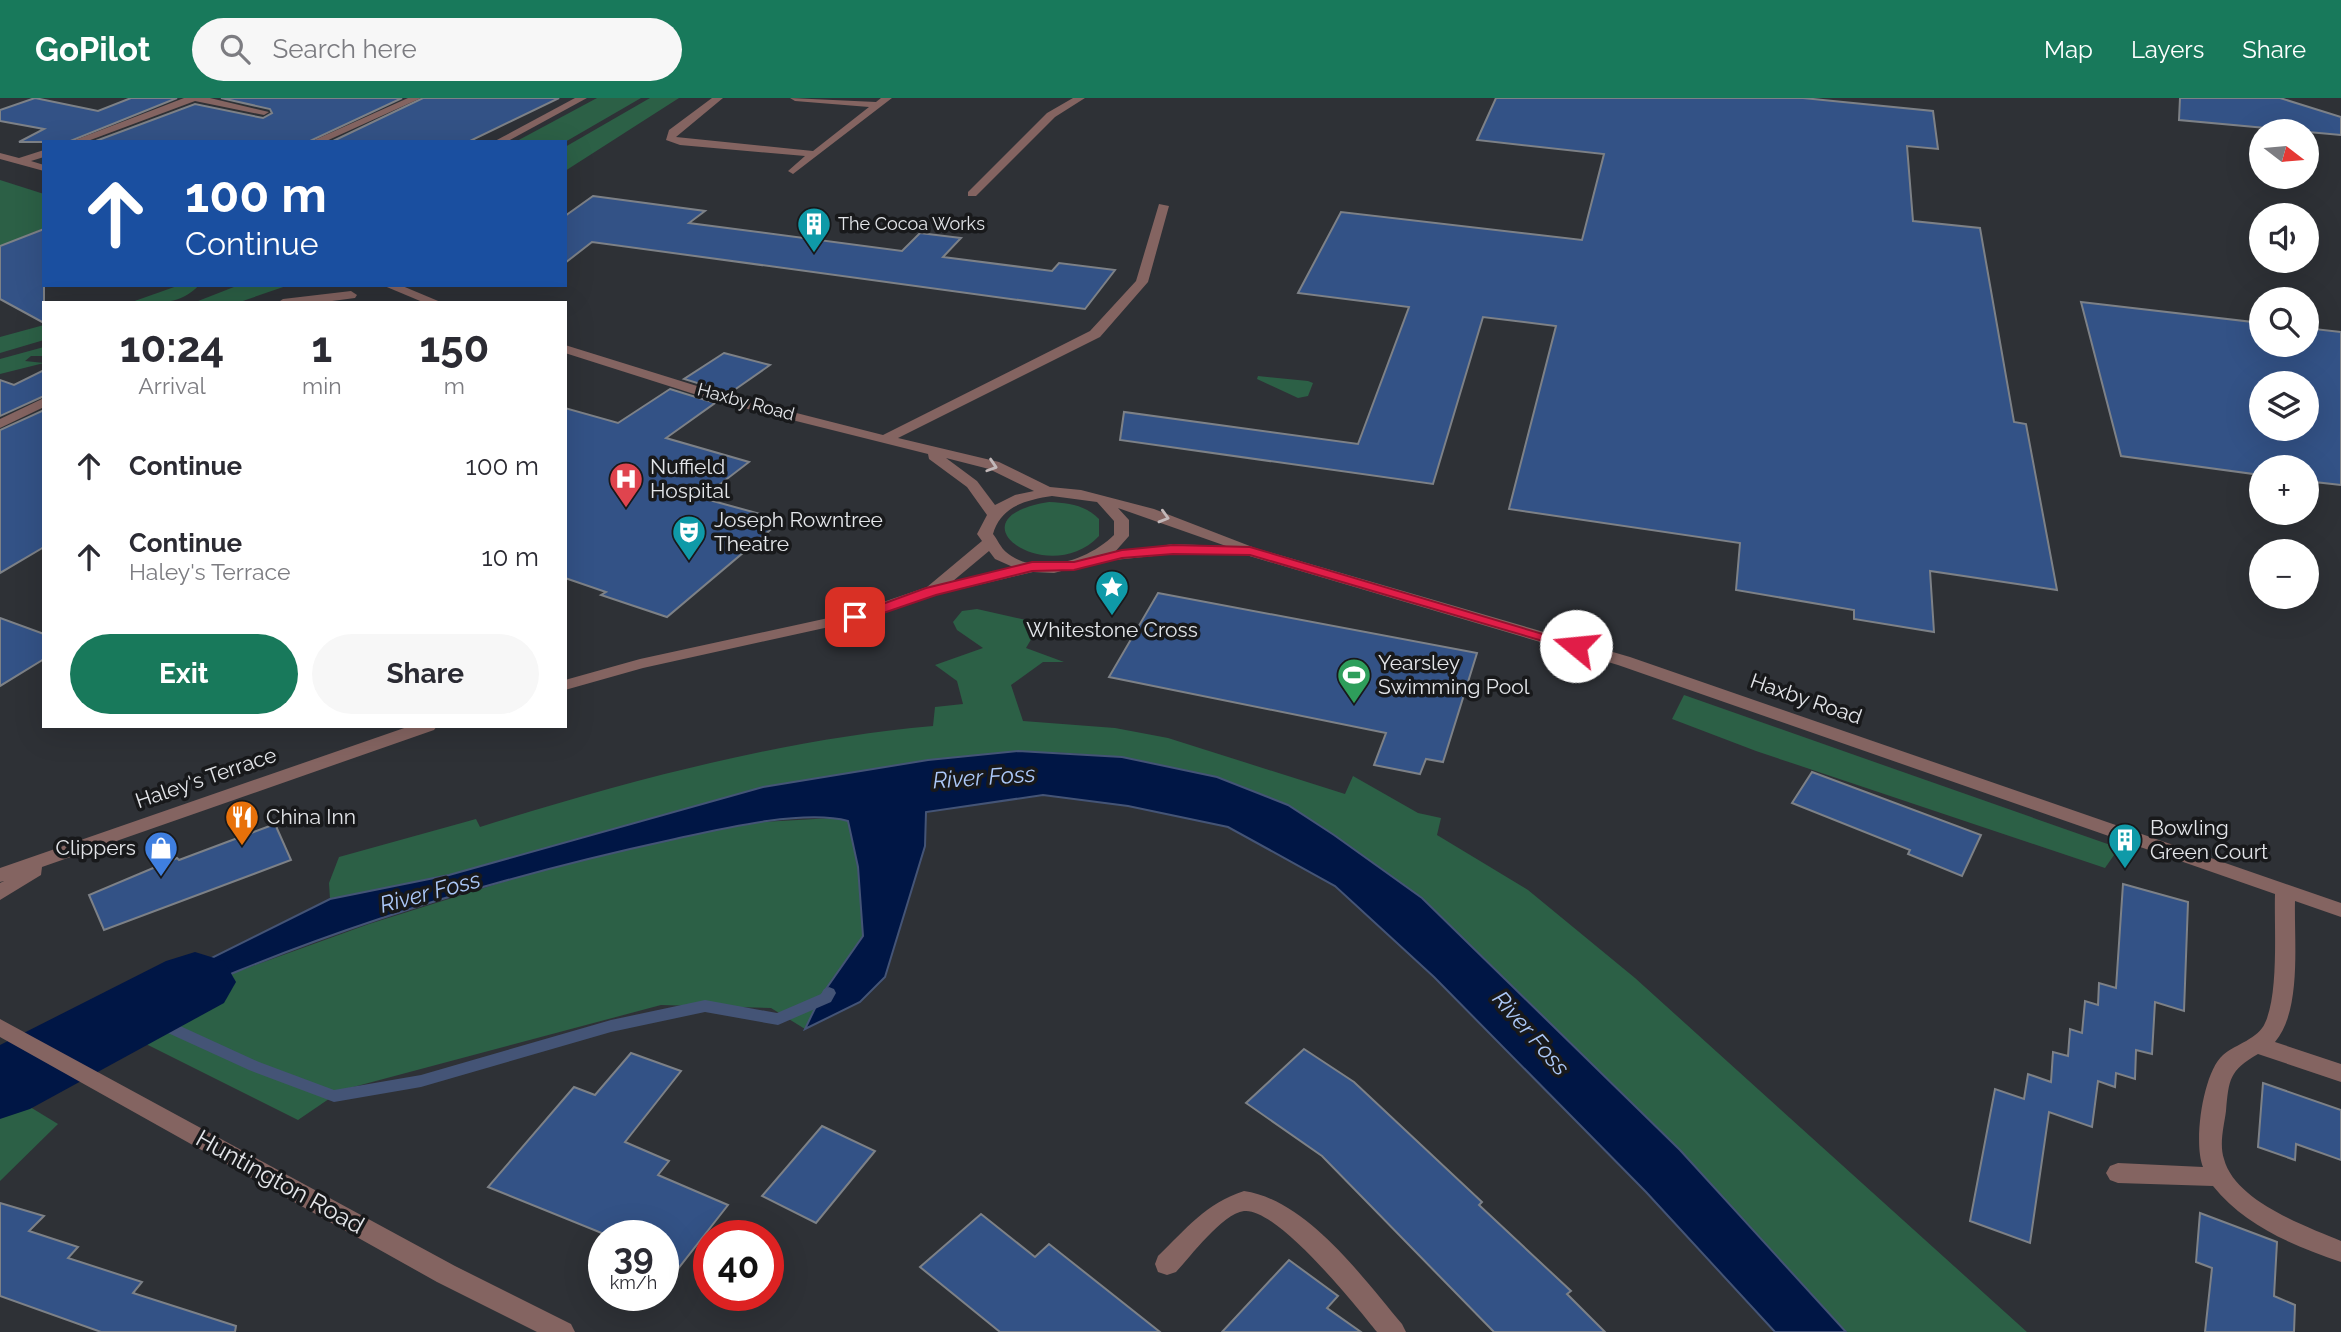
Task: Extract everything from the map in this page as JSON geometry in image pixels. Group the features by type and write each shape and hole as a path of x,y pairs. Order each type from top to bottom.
{"street":[{"path":"80,140 194,98 264,112"},
{"path":"320,140 416,98"},
{"path":"502,140 582,98"},
{"path":"718,98 673,132 670,138 680,142 815,154"},
{"path":"794,98 882,102"},
{"path":"972,194 1051,114 1080,98"},
{"path":"793,171 882,102"},
{"path":"21,161 42,154"},
{"path":"0,156 42,167"},
{"path":"884,439 1095,334 1142,282 1164,206"},
{"path":"393,287 432,301"},
{"path":"300,301 351,295"},
{"name":"Haxby Road","path":"567,350 647,377 928,452 988,463 1052,492 1098,499 1205,530 1250,551 1624,661 2341,910"},
{"path":"0,424 42,403"},
{"name":"Haxby Road","path":"928,452 972,484 993,513"},
{"path":"1032,567 1013,562 988,544 985,534 993,513 1028,495 1052,492"},
{"path":"1093,560 1120,541 1124,529 1121,518 1112,507 1098,499"},
{"path":"931,592 988,544"},
{"name":"Haxby Road","path":"1032,567 1074,566 1093,560 1173,549 1250,551"},
{"path":"567,684 640,664 855,617 931,592 1032,567"},
{"name":"Haley's Terrace","path":"0,875 422,728"},
{"path":"0,893 58,855"},
{"path":"2285,892 2281,1008 2273,1030 2257,1045 2234,1056 2220,1074 2211,1141 2212,1161 2220,1177 2268,1221 2341,1252"},
{"name":"Huntington Road","path":"0,1027 446,1274 562,1332"},
{"path":"2257,1045 2341,1073"},
{"path":"2118,1173 2220,1177"},
{"path":"1167,1264 1223,1209 1246,1200 1265,1203 1307,1237 1344,1274 1393,1332"}],"green space":[{"path":"597,98 641,98 567,141 519,140"},
{"path":"650,98 679,98 567,170 567,146"},
{"path":"0,180 42,193 42,229 0,246"},
{"path":"174,287 197,287 175,300 135,301"},
{"path":"234,287 283,287 243,301 198,301"},
{"path":"42,326 42,341 0,353 0,337"},
{"path":"42,348 42,356 31,356 25,361 42,364 0,374 0,359"},
{"path":"1258,376 1313,383 1308,396 1298,398 1257,379"},
{"path":"1049,502 1076,506 1094,514 1099,519 1099,536 1078,551 1055,556 1034,553 1016,545 1006,534 1006,522 1019,510"},
{"path":"977,609 1035,622 1033,636 1026,648 1064,662 1043,662 1011,685 1023,721 1115,728 1168,738 1345,794 1353,776 1418,813 1441,818 1437,835 1528,890 1635,978 2027,1332 1846,1332 1680,1150 1422,898 1217,777 1122,757 1067,753 1018,751 928,760 763,787 449,875 330,899 329,883 339,857 476,819 480,827 704,764 818,741 933,726 935,707 963,704 957,681 935,665 983,648 957,630 953,622 962,611"},
{"path":"1684,695 2119,848 2105,868 1756,751 1672,719"},
{"path":"833,818 848,821 858,867 863,936 805,1029 771,1008 661,1005 342,1090 298,1120 120,1031 236,972 369,924 567,862 746,823"},
{"path":"12,1096 58,1124 0,1181 0,1102"}],"water":[{"path":"1018,751 1122,757 1217,777 1288,805 1334,835 1422,898 1680,1150 1846,1332 1775,1332 1646,1192 1434,977 1335,886 1228,827 1128,806 1043,795 926,812 925,846 885,977 860,1002 805,1029 821,996 863,936 858,867 848,821 830,818 786,819 738,826 564,865 399,913 291,950 208,984 120,1031 91,1018 330,899 449,875 763,787 928,760"}],"building":[{"path":"35,98 98,111 131,98 177,98 73,140 19,142 44,129 0,121 0,110"},
{"path":"221,98 402,98 312,140 98,140 195,104 263,118 272,113 270,109"},
{"path":"423,98 559,98 472,140 335,140"},
{"path":"1496,98 1803,98 1933,111 1938,149 1907,146 1913,221 1980,228 2014,422 2026,424 2057,590 1930,571 1934,632 1854,619 1854,610 1736,590 1740,543 1509,509 1556,326 1483,317 1433,484 1120,440 1124,412 1358,444 1409,307 1298,293 1341,212 1582,240 1604,154 1477,140"},
{"path":"2180,98 2280,98 2341,117 2341,135 2319,133 2319,119 2249,119 2249,126 2179,120"},
{"name":"The Cocoa Works","path":"593,196 705,211 689,223 902,251 920,233 961,238 943,257 1052,271 1059,263 1115,270 1085,309 592,242 567,261 567,215"},
{"path":"42,230 42,322 0,299 0,246"},
{"path":"2081,302 2249,322 2249,357 2319,357 2319,329 2341,332 2341,485 2319,482 2319,455 2249,455 2249,473 2121,456"},
{"path":"724,353 770,365 730,393 684,379"},
{"path":"42,371 42,397 0,416 0,380 14,385"},
{"path":"670,389 715,403 666,438 749,462 702,498 782,520 667,617 601,595 606,592 567,579 567,409 618,423"},
{"path":"42,411 42,548 0,573 0,430"},
{"name":"Yearsley Swimming Pool","path":"1158,593 1477,653 1443,762 1426,759 1420,774 1374,765 1386,733 1109,677"},
{"path":"0,618 42,633 42,660 0,686"},
{"path":"1812,772 1981,835 1962,876 1908,854 1910,850 1792,803"},
{"path":"275,824 291,860 104,930 89,895 177,858 179,860"},
{"path":"2123,884 2188,902 2184,1011 2155,1002 2152,1054 2136,1050 2135,1079 2116,1073 2115,1087 2098,1081 2092,1127 2049,1112 2030,1243 1970,1221 1995,1089 2024,1099 2028,1074 2051,1082 2053,1052 2068,1056 2070,1029 2082,1033 2085,1001 2098,1005 2099,983 2116,988"},
{"path":"1304,1049 1354,1082 1482,1202 1479,1205 1571,1291 1567,1294 1605,1332 1494,1332 1322,1156 1246,1103"},
{"path":"631,1053 681,1071 625,1142 669,1161 658,1175 728,1205 716,1220 693,1220 693,1250 679,1268 679,1220 588,1220 588,1227 488,1187 574,1087 595,1095"},
{"path":"2263,1083 2341,1110 2341,1160 2296,1144 2295,1160 2258,1147"},
{"path":"822,1126 875,1151 816,1223 762,1196"},
{"path":"0,1203 44,1216 29,1231 78,1247 68,1258 142,1282 133,1293 236,1326 235,1332 101,1332 0,1296"},
{"path":"2200,1213 2277,1242 2274,1296 2295,1305 2294,1332 2205,1332 2212,1268 2196,1262"},
{"path":"981,1214 1035,1257 1049,1244 1160,1332 1000,1332 920,1267"},
{"path":"1289,1260 1338,1296 1327,1308 1361,1332 1222,1332"}],"waterway":[{"name":"River Foss","path":"0,1085 195,982"},
{"path":"138,1013 254,1066 334,1096 421,1081 611,1026 705,1006 778,1019 826,998 829,993"}],"place":[{"name":"The Cocoa Works","path":"814,254"},
{"name":"Nuffield Hospital","path":"626,509"},
{"name":"Joseph Rowntree Theatre","path":"689,562"},
{"name":"Whitestone Cross","path":"1112,617"},
{"name":"Yearsley Swimming Pool","path":"1354,705"},
{"name":"China Inn","path":"242,847"},
{"name":"Bowling Green Court","path":"2125,870"},
{"name":"Clippers","path":"161,878"}],"route":[{"path":"855,617 931,592 1032,567 1074,566 1122,554 1173,549 1250,551 1576,646"}]}
